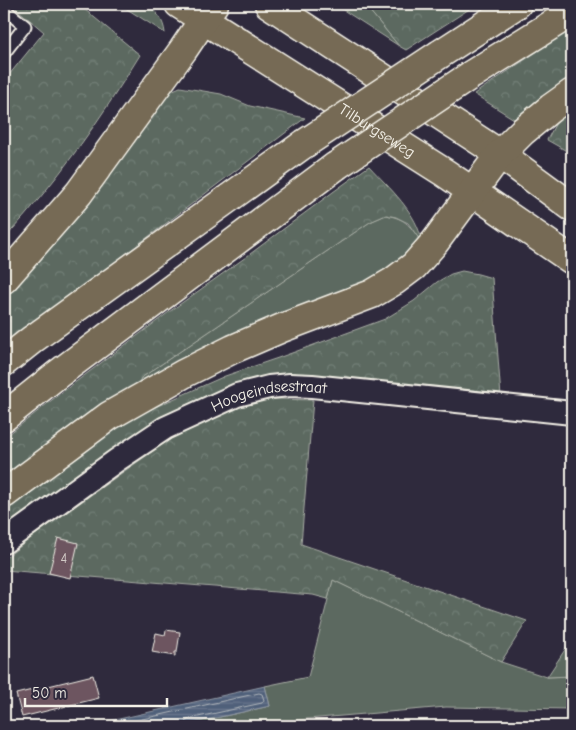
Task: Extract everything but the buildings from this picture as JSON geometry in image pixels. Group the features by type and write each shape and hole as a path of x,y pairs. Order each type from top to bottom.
{"main road":[{"name":"Tilburgseweg","path":"179,4 209,12 572,260"},
{"path":"269,4 500,154 572,207"},
{"path":"4,362 41,333 304,144 518,4"},
{"path":"4,279 79,193 209,12"},
{"path":"4,417 66,368 336,166 471,75 572,12"},
{"path":"4,494 109,416 185,373 233,349 282,328 372,294 394,281 414,266 428,251 500,154 522,132 572,93"}],"street":[{"name":"Hoogeindsestraat","path":"4,542 117,460 165,428 237,395 269,387 290,385 312,386 572,412"}],"lane":[{"path":"4,8 25,26 4,53"}],"green space":[{"path":"138,3 148,6 159,16 165,33 119,4"},
{"path":"11,4 78,4 140,55 109,103 42,196 4,239 4,81 44,32"},
{"path":"334,4 364,4 399,46"},
{"path":"364,4 477,4 406,50 399,46"},
{"path":"572,28 572,76 514,119 474,94"},
{"path":"180,87 221,94 250,106 305,118 4,348 4,288 157,103 171,91"},
{"path":"572,108 572,154 547,140 559,117"},
{"path":"369,166 409,211 415,221 422,243 408,223 396,217 386,215 370,222 141,378 133,395 4,481 4,438 169,312"},
{"path":"386,215 407,224 422,243 396,275 133,395 141,378 370,222"},
{"path":"462,271 492,278 501,397 368,384 205,400 175,411 126,440 4,531 4,502 116,427 153,408 225,376 385,319 414,301 437,282 451,274"},
{"path":"264,400 313,400 301,544 527,621 501,662 333,580 328,599 313,595 4,570 4,559 181,432 211,417 240,407"},
{"path":"333,580 501,662 547,677 572,676 572,709 446,707 307,719 259,726 179,726 270,706 265,686 308,677"},
{"path":"572,639 572,676 547,677"}],"water":[{"path":"265,686 270,706 179,726 88,726"}]}
